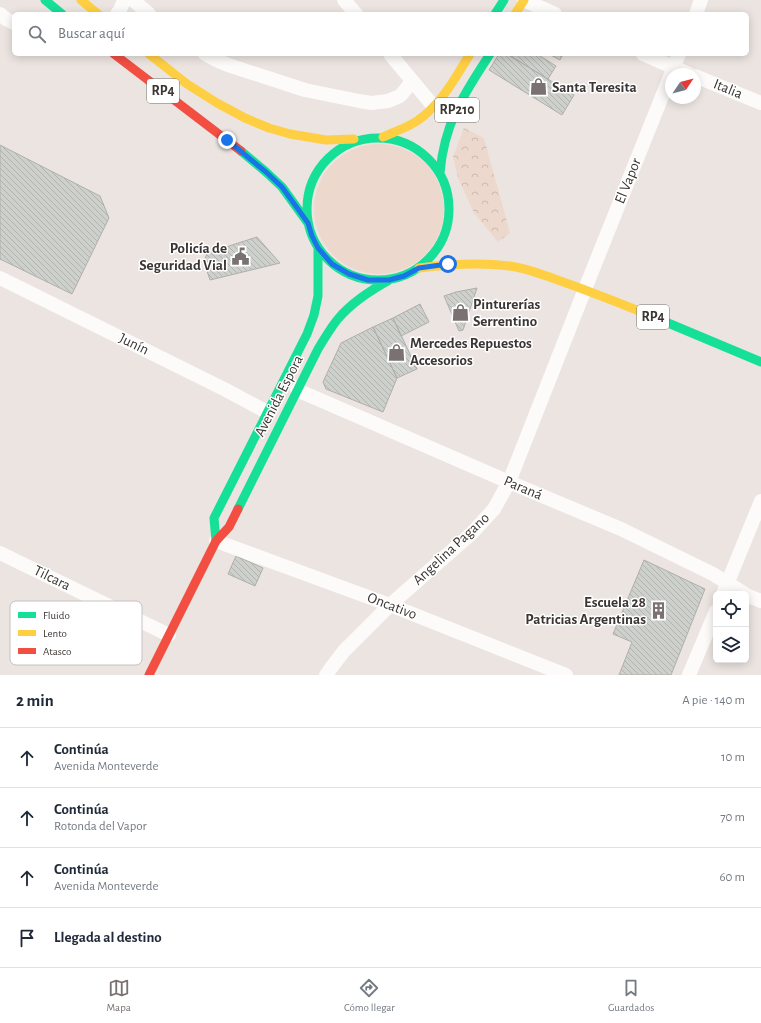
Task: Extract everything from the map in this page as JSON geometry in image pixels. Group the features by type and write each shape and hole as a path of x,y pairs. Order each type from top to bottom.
{"main road":[{"path":"45,0 60,12"},
{"path":"81,0 96,12"},
{"path":"496,12 504,0"},
{"path":"516,12 524,0"},
{"name":"RP4","path":"117,56 227,140 266,172 282,187 308,223"},
{"name":"RP4","path":"152,56 187,84 217,103 268,128 290,134 326,140 383,137 406,142 425,155 440,173 448,192 450,214 445,235 434,253 419,268 404,276 389,280 368,280 349,274 332,264 318,248 312,236 308,223 306,202 312,180 323,162 339,148 359,139"},
{"name":"RP4","path":"383,137 418,121 434,107 446,92 469,56"},
{"name":"RP210","path":"440,173 447,133 454,116 464,96 489,56"},
{"name":"Avenida Espora","path":"216,541 214,518 307,334 314,315 318,296 318,248"},
{"name":"RP4","path":"419,268 448,264 488,264 526,269 585,289 761,362"},
{"name":"Avenida Espora","path":"149,675 216,541 229,527 318,349 329,331 345,312 358,300 389,280"}],"street":[{"path":"118,12 124,0"},
{"path":"132,0 147,12"},
{"path":"344,0 354,12"},
{"path":"524,0 551,12"},
{"path":"697,12 701,0"},
{"path":"0,14 12,22"},
{"path":"209,56 228,65 305,90 371,103 388,101 400,96 412,81"},
{"path":"392,56 434,107"},
{"path":"646,56 666,68"},
{"name":"El Vapor","path":"674,68 678,56"},
{"name":"Italia","path":"701,78 761,102"},
{"name":"El Vapor","path":"585,289 665,89"},
{"name":"Junín","path":"0,278 224,389 267,412"},
{"name":"Angelina Pagano","path":"326,675 344,651 390,605 472,533 494,509 509,482 585,289"},
{"name":"Paraná","path":"297,390 621,529 713,574 725,589"},
{"path":"725,589 761,501"},
{"name":"Oncativo","path":"216,541 390,605 566,675"},
{"name":"Tilcara","path":"0,553 99,601"},
{"name":"Paraná","path":"749,596 761,601"},
{"path":"689,675 713,618"},
{"name":"Tilcara","path":"142,622 169,635"}],"green space":[{"path":"464,128 484,138 510,233 498,242 474,213 458,178 453,157"},
{"path":"385,144 398,146 410,151 421,158 430,167 442,190 444,209 442,228 437,240 430,251 421,260 398,272 373,274 360,272 348,267 337,260 328,251 316,228 314,203 316,190 321,178 328,167 337,158 360,146"}],"building":[{"name":"Santa Teresita","path":"498,56 510,56 574,95 562,115 489,70"},
{"path":"510,56 540,56 556,66 548,79"},
{"path":"553,56 562,56 560,60"},
{"path":"0,145 100,196 109,218 72,294 0,259"},
{"name":"Policía de Seguridad Vial","path":"257,237 280,263 210,280 204,262 207,253"},
{"name":"Pinturerías Serrentino","path":"477,288 463,330 459,331 444,296"},
{"path":"420,304 429,322 401,336 393,318"},
{"name":"Mercedes Repuestos Accesorios","path":"393,318 417,369 397,378 373,327"},
{"path":"373,327 397,378 383,412 326,389 323,382 341,343"},
{"path":"236,556 263,568 255,586 228,574"},
{"name":"Escuela 28 Patricias Argentinas","path":"644,560 705,589 671,675 619,675 632,642 613,634"}],"traffic: fast":[{"path":"45,0 60,12"},
{"path":"496,12 504,0"},
{"path":"440,173 442,155 451,124 464,96 489,56"},
{"path":"371,138 385,138 412,146 433,164 444,182 448,195 449,209 448,223 441,243 423,264 412,272 399,277 385,280 371,280 344,272 323,254 315,243 310,230 307,216 307,202 315,175 333,154 344,146 357,141 371,138"},
{"path":"241,151 282,187 308,223"},
{"path":"216,541 214,518 307,334 314,315 318,296 318,248"},
{"path":"238,509 329,330 342,314 355,303 389,280"},
{"path":"649,315 761,362"}],"traffic: slow":[{"path":"81,0 96,12"},
{"path":"516,12 524,0"},
{"path":"152,56 187,84 217,103 245,118 269,128 290,134 326,140 354,139"},
{"path":"383,137 404,128 426,115 453,82 469,56"},
{"path":"419,268 476,264 516,267 533,271 567,283 649,315"}],"traffic: jam":[{"path":"117,56 241,151"},
{"path":"149,675 216,541 229,527 238,509"}],"place":[{"name":"Santa Teresita","path":"539,87"},
{"name":"Policía de Seguridad Vial","path":"240,257"},
{"name":"Pinturerías Serrentino","path":"460,313"},
{"name":"Mercedes Repuestos Accesorios","path":"397,352"},
{"name":"Escuela 28 Patricias Argentinas","path":"659,611"}],"route":[{"path":"227,140 282,187 308,223 318,248 332,264 349,274 368,280 389,280 404,276 419,268 448,264"}]}
